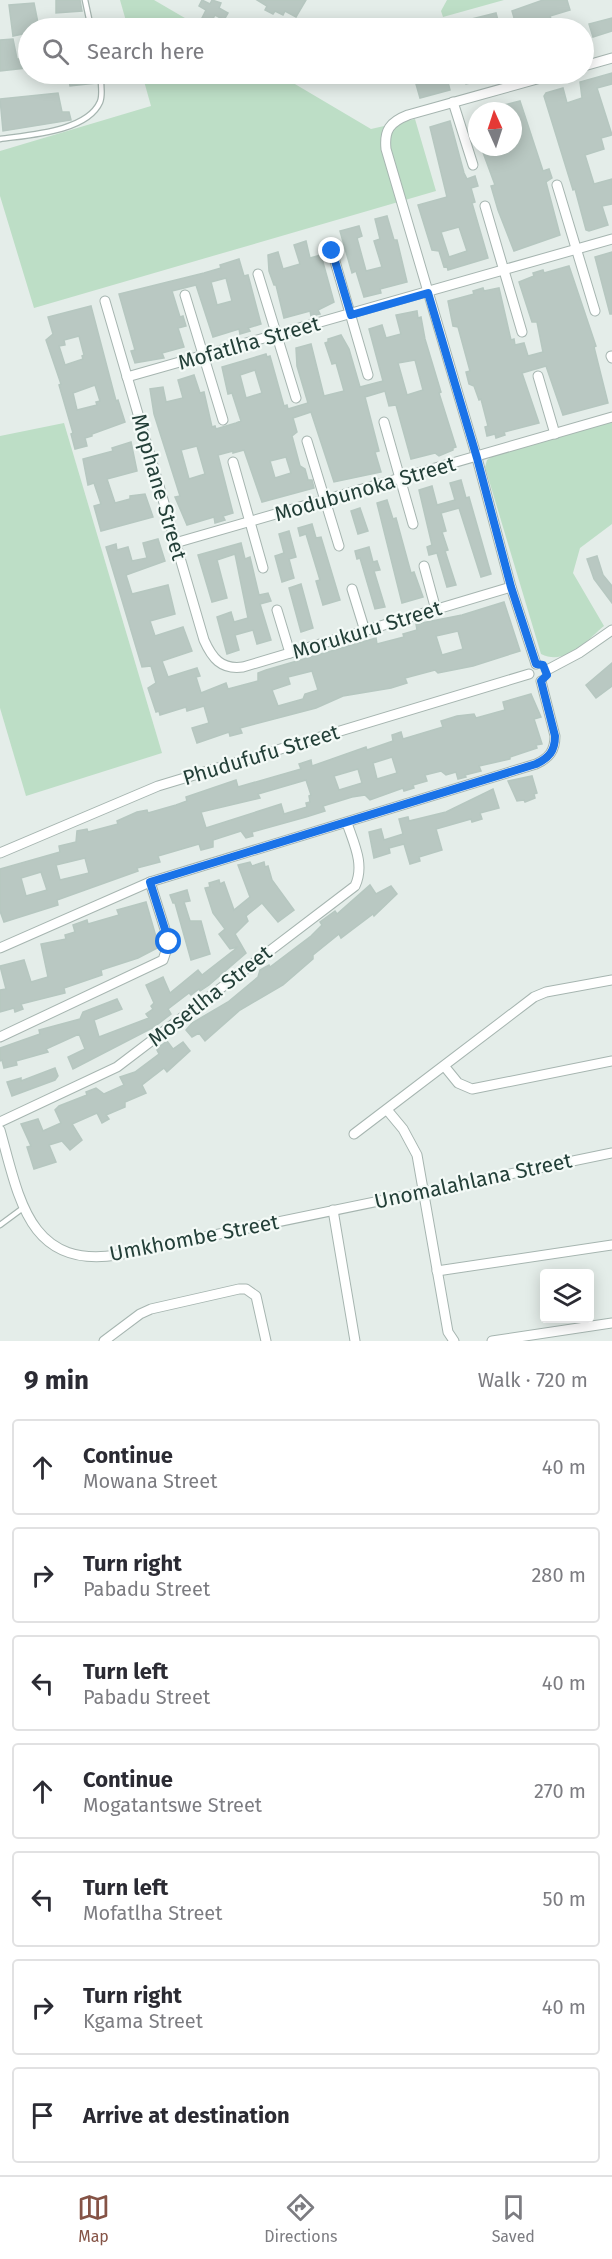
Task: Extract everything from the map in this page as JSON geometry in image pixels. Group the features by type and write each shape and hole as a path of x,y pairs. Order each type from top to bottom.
{"street":[{"path":"594,63 612,58"},
{"path":"519,84 396,120 388,128 384,137 477,458 511,587 536,664"},
{"path":"453,102 473,165"},
{"path":"557,186 595,310"},
{"path":"485,206 522,332"},
{"name":"Mofatlha Street","path":"127,377 612,239"},
{"path":"332,251 368,375"},
{"path":"258,274 296,398"},
{"path":"185,295 222,420"},
{"name":"Mophane Street","path":"105,301 204,640 211,655 223,666"},
{"path":"538,376 555,434"},
{"name":"Modubunoka Street","path":"175,543 477,458 612,417"},
{"path":"384,422 413,524"},
{"path":"307,441 339,546"},
{"path":"232,462 263,568"},
{"path":"424,566 436,610"},
{"name":"Morukuru Street","path":"223,666 243,668 511,587"},
{"path":"352,589 365,631"},
{"path":"277,610 290,653"},
{"path":"547,669 579,653 612,630"},
{"path":"536,664 543,665 547,669 547,675 541,681 535,681 530,674 530,669 536,664"},
{"name":"Phudufufu Street","path":"0,854 158,786 530,674"},
{"path":"0,948 150,882 347,823 545,759 555,745 555,736 541,681"},
{"name":"Mosetlha Street","path":"0,1122 117,1067 355,885 359,879 359,861 347,823"},
{"path":"0,1037 163,960 169,942 150,882"},
{"path":"354,1134 388,1111 534,997 546,992 612,980"},
{"path":"445,1067 458,1083 472,1089 612,1061"},
{"path":"388,1111 403,1129 417,1155 448,1332 454,1341"},
{"name":"Umkhombe Street","path":"0,1130 23,1208 36,1230 57,1247 70,1253 101,1257 333,1210"},
{"name":"Unomalahlana Street","path":"333,1210 612,1153"},
{"path":"333,1210 356,1341"},
{"path":"437,1271 612,1245"},
{"path":"104,1341 140,1314 151,1309 239,1289 246,1289 256,1296 266,1341"},
{"path":"492,1341 612,1323"}],"lane":[{"path":"85,0 89,18"},
{"path":"0,139 62,129 81,120 95,110 101,100 100,84"},
{"path":"0,1225 23,1208"}],"green space":[{"path":"120,0 154,0 185,18 125,18"},
{"path":"447,0 504,0 443,17 441,11"},
{"path":"145,84 295,84 371,129 415,119 436,191 34,308 0,196 0,151 151,106"},
{"path":"612,419 612,524 580,548 573,573 604,626 575,650 559,657 550,657 541,654 485,467 487,460 496,454"},
{"path":"64,423 162,753 26,796 0,708 0,436"}],"building":[{"path":"56,0 80,0 82,11 56,13"},
{"path":"202,0 210,4 212,0 221,3 219,8 228,13 225,18 215,15 213,18 202,18 206,10 199,6"},
{"path":"257,0 306,0 296,17 285,11 283,15 275,11 273,14 265,10 267,6"},
{"path":"543,0 567,0 570,10 550,16 551,18 514,18 512,11"},
{"path":"34,3 37,18 18,18 18,35 13,36 9,5"},
{"path":"496,13 497,18 476,18"},
{"path":"612,18 612,31 594,37 594,23"},
{"path":"13,39 18,69 0,71 0,40"},
{"path":"612,73 612,84 597,88 612,135 601,138 604,149 585,155 594,184 612,179 612,204 602,206 608,225 589,231 586,230 544,96 546,93 563,88 567,103 582,98 580,84 594,84 594,78"},
{"path":"416,84 448,84 450,90 420,98"},
{"path":"58,93 62,112 69,112 71,120 3,131 0,99"},
{"path":"522,107 543,171 549,169 552,178 546,182 560,235 514,251 491,186 495,185 484,156 522,156"},
{"path":"450,121 464,173 467,179 475,176 478,186 471,188 475,202 472,203 488,258 448,270 447,266 444,267 439,251 432,250 418,205 447,197 430,127","holes":["459,227 467,251 449,257 441,232"]},
{"path":"387,216 394,240 397,240 407,282 380,289 381,293 364,297 356,271 352,273 340,231 359,226 362,236 357,238 366,271 382,267 374,241 380,239 375,219"},
{"path":"306,241 310,258 321,255 334,302 318,310 320,314 311,316 310,311 284,318 276,285 269,271 268,255 278,252 283,269 300,264 294,245"},
{"path":"612,252 612,314 610,314 595,257"},
{"path":"239,259 244,276 248,275 261,324 248,328 250,331 240,334 239,329 213,337 196,285 172,291 180,317 183,316 186,326 178,328 184,347 162,353 164,358 135,363 131,351 135,350 119,294 204,273 221,268 220,265","holes":["226,278 232,301 217,305 211,282"]},
{"path":"569,266 596,346 594,347 608,403 563,415 546,366 522,373 539,423 504,432 505,435 496,438 495,434 487,436 485,427 488,426 481,399 479,400 474,386 469,384 466,372 470,371 458,327 453,326 448,301 474,294 473,291 483,288 484,291 499,288 511,340 514,339 515,345 524,343 528,356 543,352 537,322 532,322 519,282 534,276 533,273 543,270 544,273"},
{"path":"91,306 116,401 118,400 125,422 85,438 87,446 75,449 71,434 73,433 59,385 61,384 46,340 53,334 48,317","holes":["79,336 83,359 65,365 59,346 65,345 64,340","95,385 100,401 96,402 97,405 77,410 73,393"]},
{"path":"417,311 418,318 421,317 425,339 441,392 439,393 456,447 439,456 435,453 411,459 396,405 389,406 385,391 365,397 379,451 375,452 381,472 334,482 311,412 293,418 297,432 292,436 300,466 305,469 308,480 312,480 314,488 262,502 244,450 218,455 233,513 223,516 225,520 215,523 214,517 187,525 175,497 180,496 154,414 150,389 163,387 166,402 183,398 178,380 194,375 200,393 204,392 212,427 215,426 216,429 236,423 241,421 232,393 228,394 222,367 266,354 267,357 270,356 284,406 287,405 288,409 308,403 297,366 296,348 311,344 324,396 344,391 336,363 332,364 325,343 328,339 341,335 349,349 360,387 383,381 369,329 382,325 386,338 401,334 396,315","holes":["415,360 423,390 407,395 398,363","255,370 262,393 246,398 240,375","197,446 205,474 189,479 181,450","286,457 291,473 275,478 270,461"]},
{"path":"131,442 137,471 107,479 115,503 130,499 130,496 145,494 153,517 101,531 94,506 101,504 94,483 88,485 83,459 113,451 112,448"},
{"path":"461,480 466,498 469,497 491,574 481,577 459,508 441,513 446,531 442,532 448,550 445,551 456,585 447,587 437,553 429,555 427,547 432,545 419,490 432,486 437,505 455,500 450,483"},
{"path":"387,500 393,519 396,518 411,573 414,572 423,597 402,603 377,503"},
{"path":"360,508 368,531 358,534 351,511"},
{"path":"312,524 316,538 321,537 340,600 323,605 316,581 320,580 306,534 300,536 298,528"},
{"path":"289,531 296,557 289,559 294,578 282,582 275,556 284,553 279,534"},
{"path":"158,539 165,561 126,575 132,594 168,585 175,614 150,621 155,636 183,627 192,651 162,661 168,677 197,668 200,676 196,677 201,693 226,683 228,689 258,681 258,673 266,670 376,638 377,644 404,637 403,634 417,630 416,624 462,615 504,602 520,651 473,666 438,673 435,670 405,678 407,683 343,696 316,708 240,728 242,733 230,736 229,732 197,743 192,728 209,723 204,706 187,711 186,707 160,715 159,711 156,712 148,688 156,683 151,666 142,667 106,547 116,544 117,550 128,547 132,561 147,558 143,543","holes":["458,631 463,649 442,655 436,636","312,671 318,690 305,694 303,699 278,706 272,690 290,684 288,677"]},
{"path":"241,543 245,559 250,557 259,595 268,593 271,601 260,604 271,640 257,644 253,630 235,635 239,650 227,654 217,617 231,612 234,622 248,618 235,554 217,560 227,598 212,602 198,555"},
{"path":"369,547 373,562 377,561 380,570 374,571 385,607 375,609 360,558 357,559 355,551"},
{"path":"597,556 603,575 612,586 612,603 594,579 587,559"},
{"path":"301,584 313,628 301,632 289,588"},
{"path":"612,663 612,686 596,698 586,685"},
{"path":"531,694 541,717 534,719 542,744 536,745 537,748 510,757 510,759 479,766 481,771 465,775 466,777 458,779 456,772 446,775 441,771 425,775 427,781 413,785 414,788 404,791 403,788 370,800 365,795 352,797 323,806 325,811 252,832 253,836 246,838 241,831 213,840 213,847 201,850 199,844 158,856 160,862 137,868 138,871 57,900 58,905 4,922 0,911 0,869 60,852 59,846 76,842 77,831 87,829 88,832 118,824 117,821 137,812 147,810 148,813 176,805 187,801 186,797 236,780 238,787 301,769 299,764 311,760 312,766 366,747 367,750 393,741 392,735 401,732 403,739 443,727 441,721 457,716 474,714 476,718 505,710 503,702","holes":["392,757 397,773 377,779 373,763","358,769 362,783 339,790 334,776","306,780 311,795 309,796 310,802 306,803 307,807 284,814 281,804 206,828 201,812 260,798 258,794","85,858 89,873 60,880 56,865","41,872 47,890 26,896 21,878"]},
{"path":"532,776 537,793 534,794 535,798 525,802 524,800 517,801 508,781"},
{"path":"493,789 499,808 480,813 482,819 472,822 471,819 436,829 442,850 419,857 420,861 410,864 404,844 389,848 390,853 374,858 369,832 381,829 384,840 403,834 399,819 408,817 409,821 446,812"},
{"path":"250,862 252,866 264,862 265,867 268,866 272,880 294,910 278,922 262,903 246,916 248,921 235,934 246,953 209,985 191,995 189,993 168,1009 171,1014 154,1027 73,1069 68,1057 85,1049 79,1034 46,1049 48,1052 16,1061 17,1065 4,1068 2,1060 0,1061 0,1048 40,1034 39,1030 80,1019 83,1012 117,999 122,1009 94,1020 99,1037 149,1018 146,1014 153,1009 151,1006 154,1003 146,985 163,977 170,993 198,970 202,975 238,947 230,949 219,934 225,929 213,913 205,888 210,887 209,883 219,880 220,884 224,882 234,910 250,897 238,865"},
{"path":"370,885 376,894 391,886 397,894 374,916 373,914 341,938 339,934 313,955 313,959 283,985 240,1010 205,1041 199,1033 192,1037 186,1030 192,1023 228,1002 258,977 260,970 269,965 270,967 311,936 322,925 320,922 335,911 337,914"},
{"path":"187,890 190,901 184,902 190,921 201,921 210,954 191,960 175,903 170,895"},
{"path":"146,902 159,947 138,958 101,970 102,975 64,988 65,993 21,1004 23,1009 15,1012 14,1008 0,1012 0,990 6,989 0,966 24,960 31,982 48,977 41,944 66,939 65,935 75,932 73,925 87,920 88,924 119,915 117,910"},
{"path":"167,1041 173,1049 183,1042 190,1051 167,1072 164,1068 142,1085 146,1093 125,1102 125,1107 106,1115 109,1119 102,1123 97,1113 72,1124 82,1140 70,1150 62,1141 49,1145 56,1162 34,1169 27,1147 31,1146 21,1124 38,1119 43,1131 61,1123 55,1110 59,1106 87,1095 86,1092 96,1088 104,1094 124,1085 120,1077 135,1072 159,1054 157,1050"},
{"path":"55,1068 58,1076 55,1080 12,1096 7,1082 21,1078 21,1081"}],"route":[{"path":"169,942 150,882 536,764 545,759 555,745 555,736 541,681 547,675 547,669 543,665 536,664 511,587 477,458 428,293 351,315 332,251"}]}
